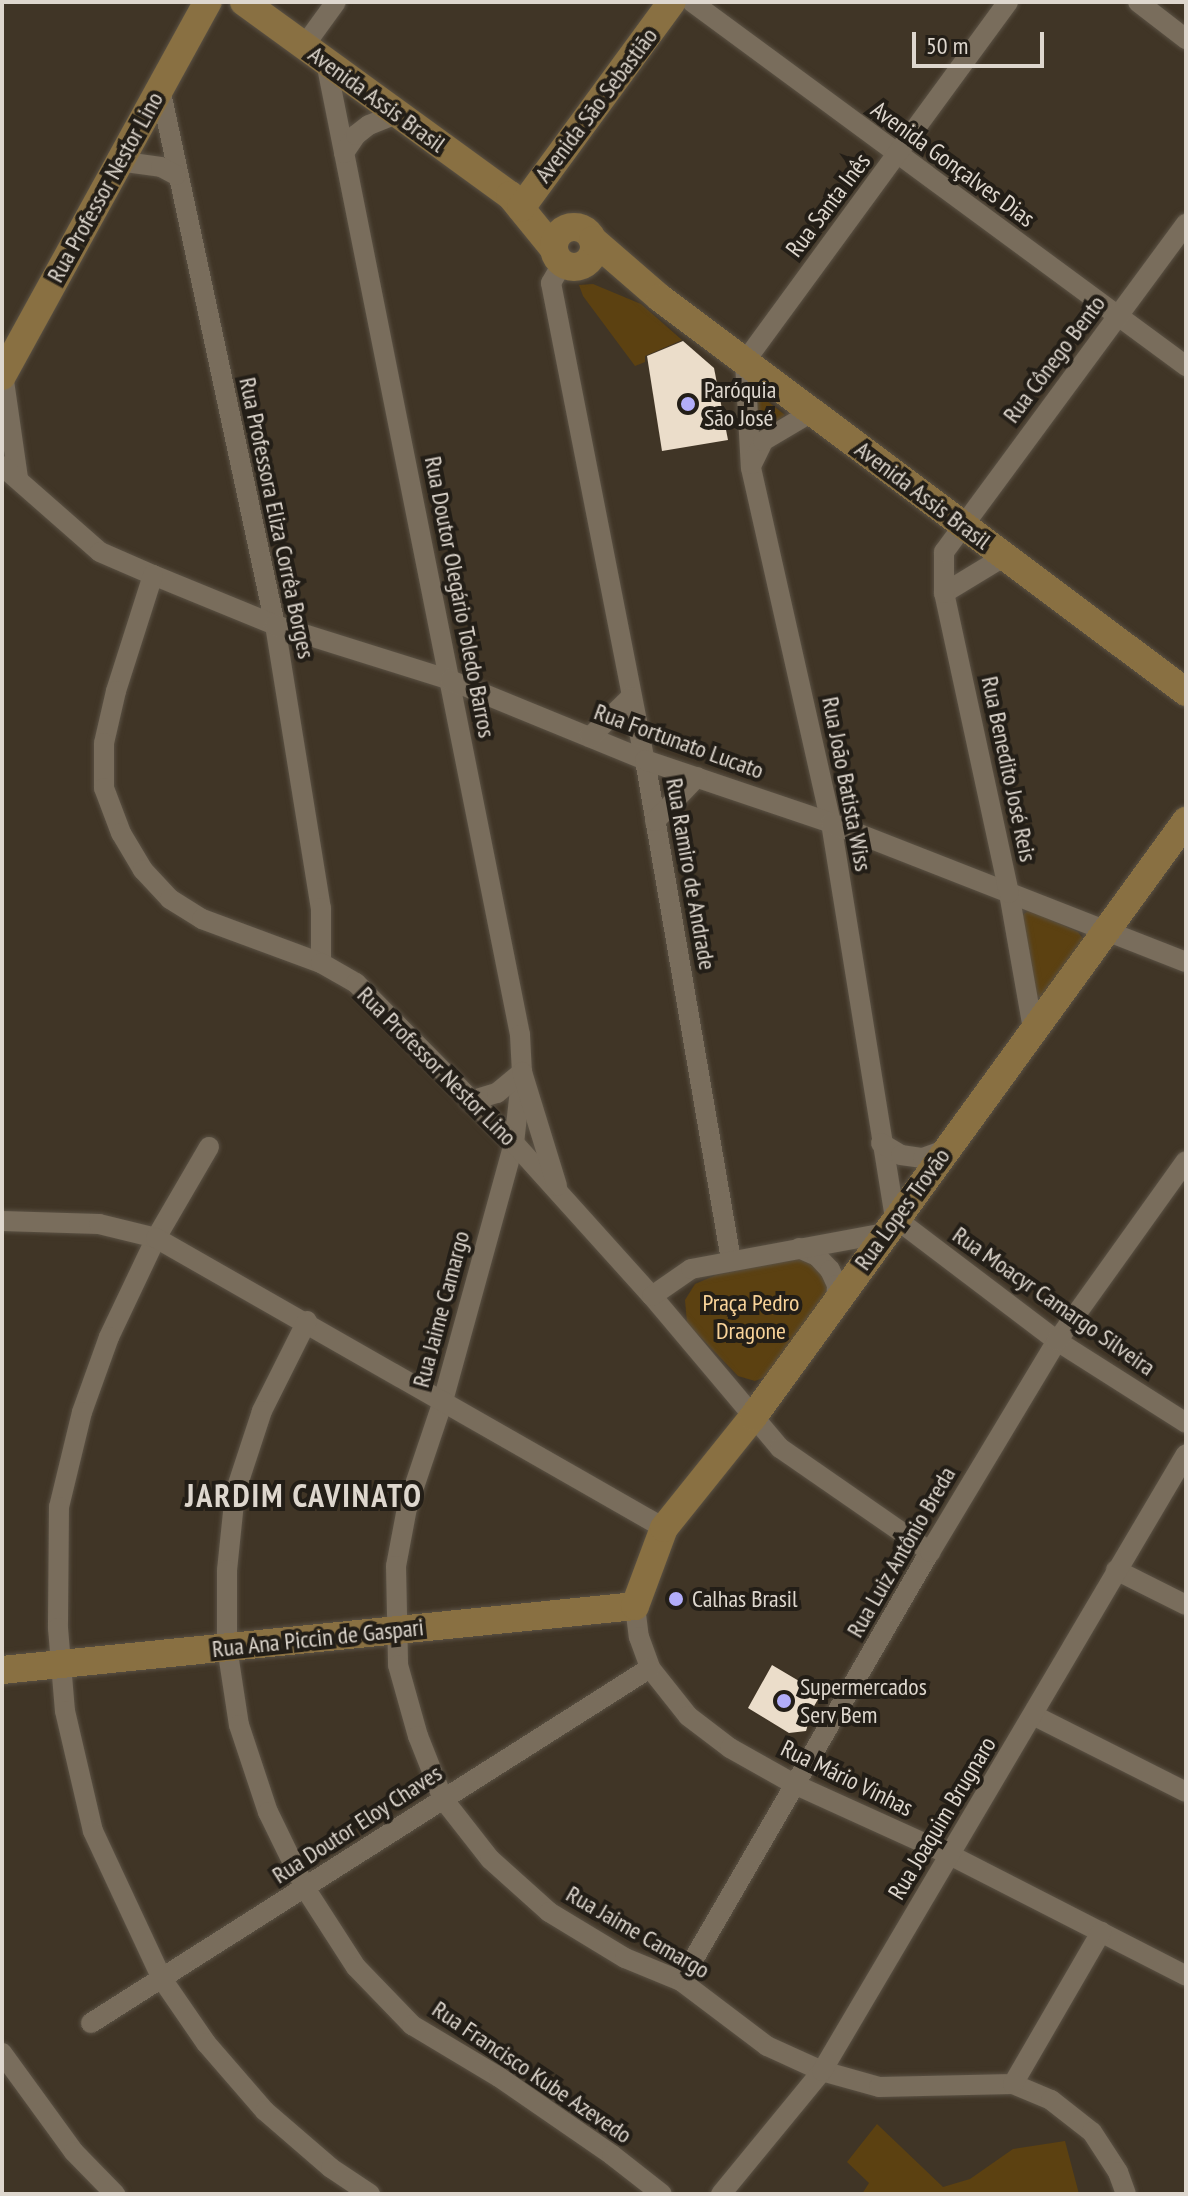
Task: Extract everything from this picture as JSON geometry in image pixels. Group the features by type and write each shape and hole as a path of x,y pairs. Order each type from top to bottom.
{"main road":[{"name":"Rua Professor Nestor Lino","path":"3,375 208,2"},
{"name":"Avenida Assis Brasil","path":"244,2 519,201 571,249 660,298 1186,692"},
{"name":"Avenida São Sebastião","path":"519,201 672,2"},
{"name":"Rua Lopes Trovão","path":"635,1606 664,1528 753,1417 1186,821"},
{"name":"Rua Ana Piccin de Gaspari","path":"2,1670 635,1606"}],"street":[{"path":"315,54 336,2"},
{"name":"Avenida Gonçalves Dias","path":"692,2 1186,366"},
{"name":"Rua Santa Inês","path":"745,362 1008,2"},
{"path":"1138,2 1186,39"},
{"name":"Rua Doutor Olegário Toledo Barros","path":"315,54 344,153 520,1035 522,1072 514,1143"},
{"name":"Rua Professora Eliza Corrêa Borges","path":"160,88 176,175 275,625 321,908 321,963"},
{"path":"344,153 362,130 396,114"},
{"path":"118,161 161,167 176,175"},
{"name":"Rua Cônego Bento","path":"963,525 1186,224"},
{"name":"Rua Ramiro de Andrade","path":"571,249 551,283 645,760 731,1260"},
{"name":"Rua João Batista Wiss","path":"745,362 751,468 831,823 881,1143 890,1226"},
{"name":"Rua Professor Nestor Lino","path":"3,375 10,472 100,552 153,575 116,691 104,743 104,788 121,833 143,870 170,899 202,919 246,938 321,963 356,983 514,1143 652,1296 780,1448 930,1552"},
{"path":"751,468 763,441 812,412"},
{"name":"Rua Benedito José Reis","path":"963,525 944,552 944,593 1009,893 1033,1029"},
{"path":"944,593 1005,556"},
{"name":"Rua Fortunato Lucato","path":"153,575 275,625 450,680 645,760 831,823 1186,962"},
{"path":"590,737 631,697"},
{"path":"655,821 697,777"},
{"path":"470,1101 497,1093 522,1072 560,1194"},
{"name":"Rua Jaime Camargo","path":"514,1143 443,1401 407,1508 396,1566 398,1665 418,1736 443,1799 490,1859 549,1912 625,1958 681,1981 767,2046 822,2071 879,2087 1013,2084 1051,2100 1092,2132 1118,2172 1126,2194"},
{"path":"881,1143 901,1155 923,1158 945,1150"},
{"path":"209,1147 156,1238 109,1337 82,1412 59,1507 61,1664 65,1711 93,1831 162,1979 206,2043 265,2111 331,2168 370,2194"},
{"name":"Rua Luiz Antônio Breda","path":"681,1981 930,1552 1057,1341 1186,1161"},
{"path":"2,1221 99,1224 156,1238 307,1321 664,1528"},
{"path":"652,1296 691,1269 890,1226"},
{"name":"Rua Moacyr Camargo Silveira","path":"890,1226 1057,1341 1186,1423"},
{"path":"799,1248 817,1256 830,1270 837,1285 836,1302"},
{"name":"Rua Francisco Kube Azevedo","path":"307,1321 262,1411 235,1493 227,1570 227,1647 239,1725 268,1812 305,1888 356,1967 412,2025 499,2077 662,2194"},
{"name":"Rua Joaquim Brugnaro","path":"721,2194 822,2071 1186,1454"},
{"path":"1116,1570 1186,1605"},
{"name":"Rua Mário Vinhas","path":"635,1606 639,1637 650,1668 688,1716 730,1748 796,1785 950,1855 1186,1976"},
{"name":"Rua Doutor Eloy Chaves","path":"91,2023 650,1668"},
{"path":"1033,1715 1186,1792"},
{"path":"1013,2084 1101,1932"},
{"path":"4,2058 74,2152 115,2194"}],"green space":[{"path":"593,284 641,304 682,340 645,356 645,362 635,366 583,296 579,285"},
{"path":"749,387 785,415 758,431"},
{"path":"1029,910 1078,932 1084,940 1042,1000 1032,995 1020,917"},
{"name":"Praça Pedro Dragone","path":"802,1258 817,1262 831,1291 770,1375 755,1381 738,1376 687,1323 685,1300 695,1284 716,1275"},
{"path":"877,2124 943,2187 970,2179 1013,2149 1065,2141 1079,2194 862,2194 869,2183 847,2162"}],"building":[{"name":"Paróquia São José","path":"683,341 714,368 728,440 662,451 647,356"},
{"name":"Supermercados Serv Bem","path":"772,1665 821,1694 806,1731 789,1733 748,1708"}],"place":[{"name":"Paróquia São José","path":"688,404"},
{"name":"Calhas Brasil","path":"676,1599"},
{"name":"Supermercados Serv Bem","path":"784,1701"}],"district":[{"name":"JARDIM CAVINATO","path":"304,1495"}]}
